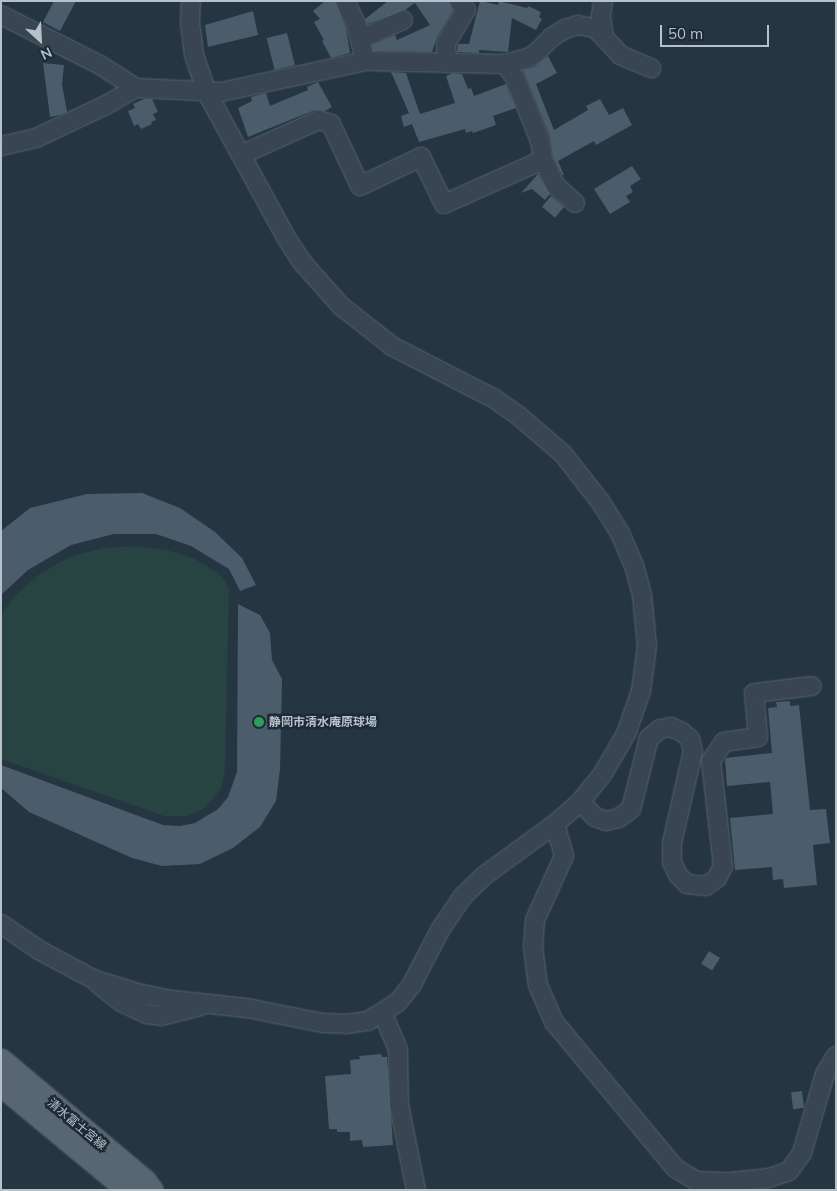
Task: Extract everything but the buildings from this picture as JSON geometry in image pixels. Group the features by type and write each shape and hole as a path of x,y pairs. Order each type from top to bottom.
{"main road":[{"name":"清水富士宮線","path":"1,1060 145,1181 152,1190"},
{"name":"清水富士宮線","path":"1,1084 128,1190"}],"street":[{"path":"1,924 39,950 93,979 138,993 346,1024 368,1022 383,1014 397,1003 411,986 440,930 463,896 485,875 555,824 580,802 602,775 626,734 641,691 645,670 646,626 642,595 634,566 620,533 583,476 541,434 493,398 392,346 341,306 317,280 287,239 207,92 194,55 190,24 191,1"},
{"path":"344,1 360,39 365,61"},
{"path":"447,63 446,43 466,10 458,1"},
{"path":"603,1 601,16 603,30"},
{"path":"1,15 100,66 136,88 207,92 222,92 365,61 504,64 536,53 552,37 565,29 578,25 603,30"},
{"path":"360,39 403,20"},
{"path":"603,30 598,31 620,55 651,68"},
{"path":"504,64 515,78 540,140 543,160 555,185 575,203"},
{"path":"1,146 36,138 106,105 136,88"},
{"path":"241,155 319,120 331,124 360,186 421,157 444,204 543,160"},
{"path":"580,802 595,817 606,821 619,818 631,809 648,738 660,729 671,727 682,732 690,740 693,751 672,842 672,862 678,875 687,884 706,886 717,878 723,866 711,761 724,742 758,737 754,693 812,686"},
{"path":"555,824 564,856 535,920 534,946 538,985 554,1022 675,1168 698,1181 769,1178 789,1171 802,1153 825,1074 836,1056"},
{"path":"383,1014 398,1050 399,1105 416,1190"}],"green space":[{"path":"137,546 167,550 195,559 218,573 225,581 229,590 225,771 221,789 212,800 202,810 187,816 164,816 1,759 1,614 16,595 38,575 69,557 103,548"}],"place":[{"name":"静岡市清水庵原球場","path":"259,722"}]}
